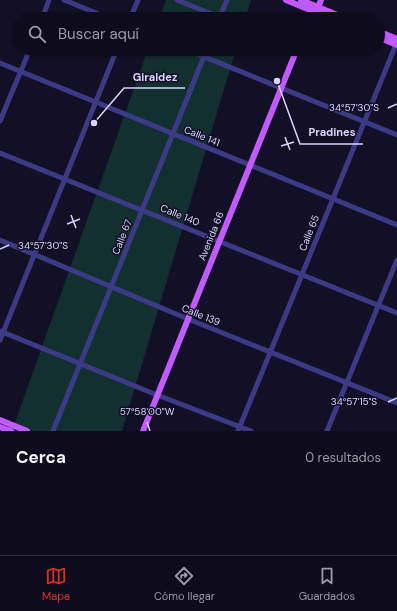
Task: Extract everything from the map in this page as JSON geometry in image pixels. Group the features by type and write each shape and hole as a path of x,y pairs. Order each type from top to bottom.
{"main road":[{"path":"286,0 316,7"},
{"path":"301,0 329,12"},
{"path":"316,7 321,0"},
{"path":"385,35 397,43"},
{"path":"385,39 397,43"},
{"name":"Avenida 66","path":"147,431 189,320 296,56"},
{"name":"Avenida 66","path":"143,431 159,396"},
{"path":"0,420 27,431"},
{"path":"0,427 10,431"}],"street":[{"path":"45,12 49,0"},
{"path":"64,0 94,12"},
{"path":"133,12 138,0"},
{"path":"176,0 206,12"},
{"path":"223,12 227,0"},
{"name":"Calle 65","path":"239,429 269,352 397,43"},
{"path":"0,121 27,56"},
{"path":"0,340 2,331 114,56"},
{"path":"204,57 397,135"},
{"name":"Calle 67","path":"53,431 204,57"},
{"name":"Calle 141","path":"0,63 397,225"},
{"name":"Calle 140","path":"0,153 397,313"},
{"name":"Calle 139","path":"0,240 189,320 346,384 397,403"},
{"path":"327,431 397,260"},
{"path":"2,331 239,429 251,431"}],"green space":[{"path":"166,0 251,0 247,12 162,12"},
{"path":"146,56 234,56 122,431 12,431"}],"place":[{"name":"Pradines","path":"277,81"},
{"name":"Giraldez","path":"94,123"}]}
